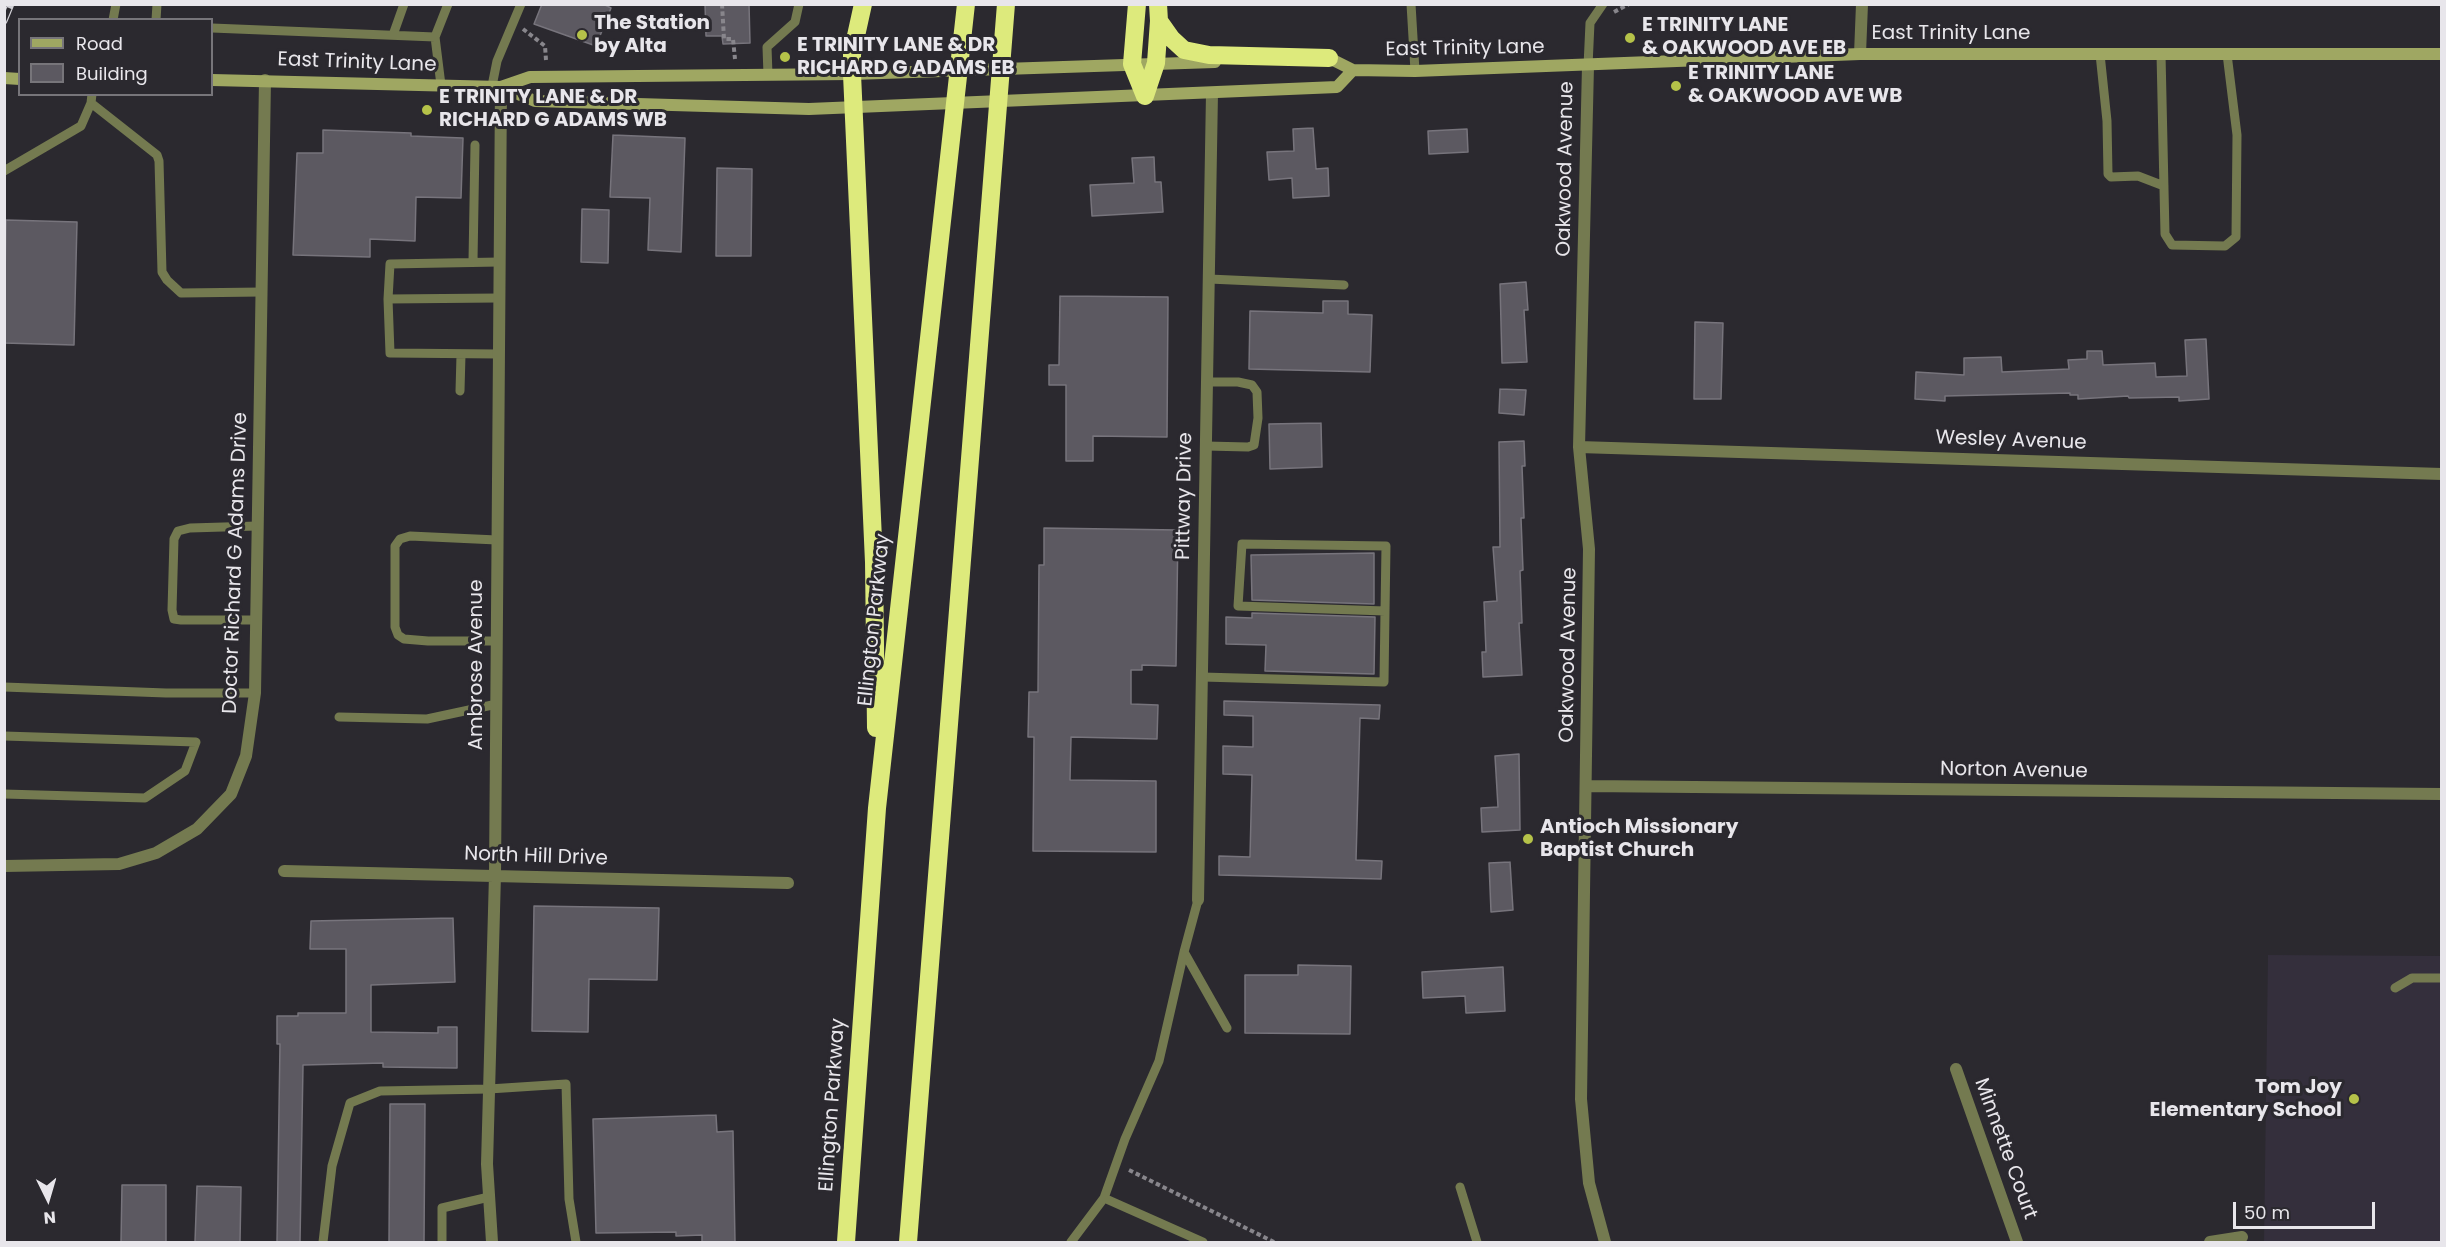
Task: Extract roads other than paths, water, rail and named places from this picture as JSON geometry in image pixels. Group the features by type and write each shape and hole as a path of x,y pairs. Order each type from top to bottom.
{"highway":[{"path":"864,4 852,54 858,74 874,562 877,808"},
{"name":"Ellington Parkway","path":"846,1242 877,808 966,4"},
{"path":"908,1242 1006,4"},
{"path":"1137,4 1132,64 1145,96"},
{"path":"1145,96 1156,63 1159,13"},
{"path":"1159,13 1171,39 1184,50 1209,55 1329,58"}],"main road":[{"name":"East Trinity Lane","path":"213,80 496,86 530,77 858,74 1329,58 1353,70 1415,71 1860,54 2442,54"},
{"name":"East Trinity Lane","path":"496,86 535,101 809,109 1338,87 1353,70"}],"street":[{"path":"1860,54 1862,4"},
{"name":"Oakwood Avenue","path":"1588,66 1579,447 1589,549 1581,1100 1589,1184 1605,1242"},
{"name":"Doctor Richard G Adams Drive","path":"4,866 119,864 156,853 197,829 231,794 246,756 255,693 265,80"},
{"name":"Ambrose Avenue","path":"492,1242 489,1197 489,1089 495,875 499,262 496,86"},
{"name":"Pittway Drive","path":"1198,900 1212,93"},
{"name":"Wesley Avenue","path":"1579,447 2442,474"},
{"name":"Norton Avenue","path":"1587,786 2442,794"},
{"name":"North Hill Drive","path":"284,870 788,883"},
{"name":"Minnette Court","path":"1956,1069 2017,1242"},
{"path":"2210,1242 2242,1237"}],"lane":[{"path":"393,35 404,4"},
{"path":"441,85 435,37 448,4"},
{"path":"496,86 497,61 521,4"},
{"path":"768,75 767,47 795,22 799,4"},
{"path":"1411,4 1415,71"},
{"path":"1588,66 1590,23 1603,4"},
{"path":"213,28 435,37"},
{"path":"2100,54 2107,121 2108,174 2111,177 2138,176 2164,186"},
{"path":"2161,54 2165,234 2172,245 2225,246 2236,237 2237,135 2227,54"},
{"path":"4,171 81,126 92,99 157,155 162,272 167,280 181,292 262,292"},
{"path":"472,261 475,145"},
{"path":"498,354 390,353 388,299 390,264 499,262"},
{"path":"1209,279 1344,285"},
{"path":"388,299 498,298"},
{"path":"460,391 461,355"},
{"path":"1206,446 1248,447 1254,445 1258,418 1257,392 1252,385 1207,382"},
{"path":"256,620 181,620 174,619 172,610 174,539 178,531 201,527 257,526"},
{"path":"496,642 428,641 404,639 398,635 395,627 395,546 400,538 410,536 497,540"},
{"path":"1202,677 1384,682 1386,546 1242,544 1238,606 1385,611"},
{"path":"4,687 166,693 255,693"},
{"path":"339,717 427,718 496,704"},
{"path":"4,736 196,742 185,771 146,798 4,794"},
{"path":"1071,1242 1104,1198 1125,1139 1159,1061 1198,900"},
{"path":"1184,952 1227,1028"},
{"path":"2395,988 2412,978 2442,978"},
{"path":"323,1242 332,1166 350,1103 380,1091 489,1089 566,1084 569,1199 576,1242"},
{"path":"1460,1187 1477,1242"},
{"path":"442,1242 442,1208 489,1197"},
{"path":"1104,1198 1198,1242"}],"railway":[{"path":"4,21 11,4"}],"place":[{"name":"The Station by Alta","path":"582,35"},
{"name":"E TRINITY LANE & OAKWOOD AVE EB","path":"1630,38"},
{"name":"E TRINITY LANE & DR RICHARD G ADAMS EB","path":"785,57"},
{"name":"E TRINITY LANE & OAKWOOD AVE WB","path":"1676,86"},
{"name":"E TRINITY LANE & DR RICHARD G ADAMS WB","path":"427,110"},
{"name":"Antioch Missionary Baptist Church","path":"1528,839"},
{"name":"Tom Joy Elementary School","path":"2354,1099"}]}
